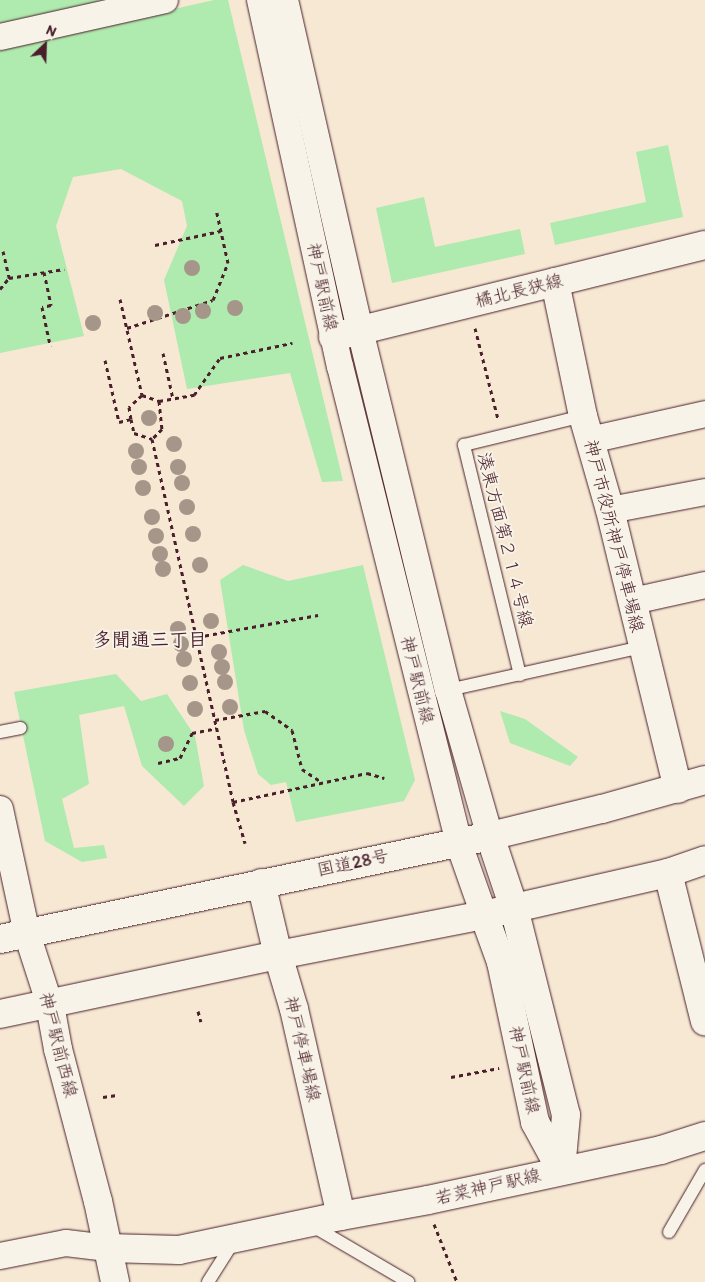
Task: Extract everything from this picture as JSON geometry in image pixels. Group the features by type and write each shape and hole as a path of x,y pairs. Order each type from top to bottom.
{"main road":[{"name":"橘北長狭線","path":"333,337 705,245"},
{"name":"神戸市役所神戸停車場線","path":"555,282 587,428 610,510 678,788"},
{"name":"国道28号","path":"0,939 458,841 490,836 705,780"},
{"name":"神戸駅前線","path":"490,836 514,908 566,1115 561,1170"},
{"path":"0,1014 50,1005 278,955 484,915 668,873 705,860"},
{"path":"668,873 705,1021"},
{"name":"神戸停車場線","path":"261,883 278,955 294,1009 341,1216"},
{"name":"神戸駅前線","path":"484,915 501,962 535,1122 561,1170"},
{"name":"神戸駅前西線","path":"50,1005 58,1049 115,1282"},
{"name":"若菜神戸駅線","path":"235,1239 660,1150 705,1136"},
{"path":"108,1248 179,1250 235,1239"}],"street":[{"path":"0,37 166,0"},
{"name":"神戸駅前線","path":"260,0 333,337 458,841 484,915"},
{"name":"神戸駅前線","path":"285,0 360,330 448,690 490,836"},
{"path":"587,428 705,414"},
{"path":"610,510 705,492"},
{"path":"633,601 705,585"},
{"name":"神戸駅前西線","path":"0,809 27,934 50,1005"},
{"path":"0,1256 66,1243 108,1248"}],"lane":[{"name":"湊東方面第２１４号線","path":"520,675 464,445 502,436 587,428"},
{"path":"448,690 642,647"},
{"path":"0,732 21,728"},
{"path":"669,1232 705,1170"},
{"path":"309,1224 408,1282"},
{"path":"208,1282 235,1239"}],"path":[{"path":"127,328 213,300 228,263 216,209"},
{"path":"155,245 221,231"},
{"path":"3,251 9,278"},
{"path":"0,289 9,278 64,269"},
{"path":"44,272 51,305 42,307 50,346"},
{"path":"120,299 142,394"},
{"path":"469,303 502,436"},
{"path":"142,394 159,401 194,395 220,358 292,343"},
{"path":"163,353 173,399"},
{"path":"105,360 112,401 118,422 131,419"},
{"path":"142,394 129,407 134,433 152,439"},
{"path":"152,439 162,429 159,401"},
{"path":"152,439 233,802 245,843"},
{"path":"196,637 318,615"},
{"path":"215,720 265,711 292,730 302,768 321,782"},
{"path":"158,763 180,758 192,733 216,728"},
{"path":"233,802 321,782 349,778 367,771 384,778"},
{"path":"198,1011 201,1022"},
{"path":"451,1077 500,1068"},
{"path":"103,1097 117,1095"},
{"path":"434,1223 457,1282"}],"green space":[{"path":"0,0 115,0 0,24"},
{"path":"214,0 228,0 343,481 322,482 290,373 187,389 164,280 187,226 182,201 121,169 73,177 56,226 84,336 0,353 0,48"},
{"path":"668,145 683,217 555,245 550,223 646,202 636,152"},
{"path":"424,197 435,247 520,229 525,254 392,283 376,208"},
{"path":"243,565 288,581 363,565 415,780 404,801 296,822 286,782 271,785 258,774 244,730 220,580"},
{"path":"116,674 141,701 167,694 195,736 204,786 184,806 142,766 124,706 79,715 89,784 62,799 74,848 104,845 107,858 82,862 45,841 14,692"},
{"path":"500,711 525,719 578,757 570,766 510,743"}],"district":[{"name":"多聞通三丁目","path":"150,640"}]}
